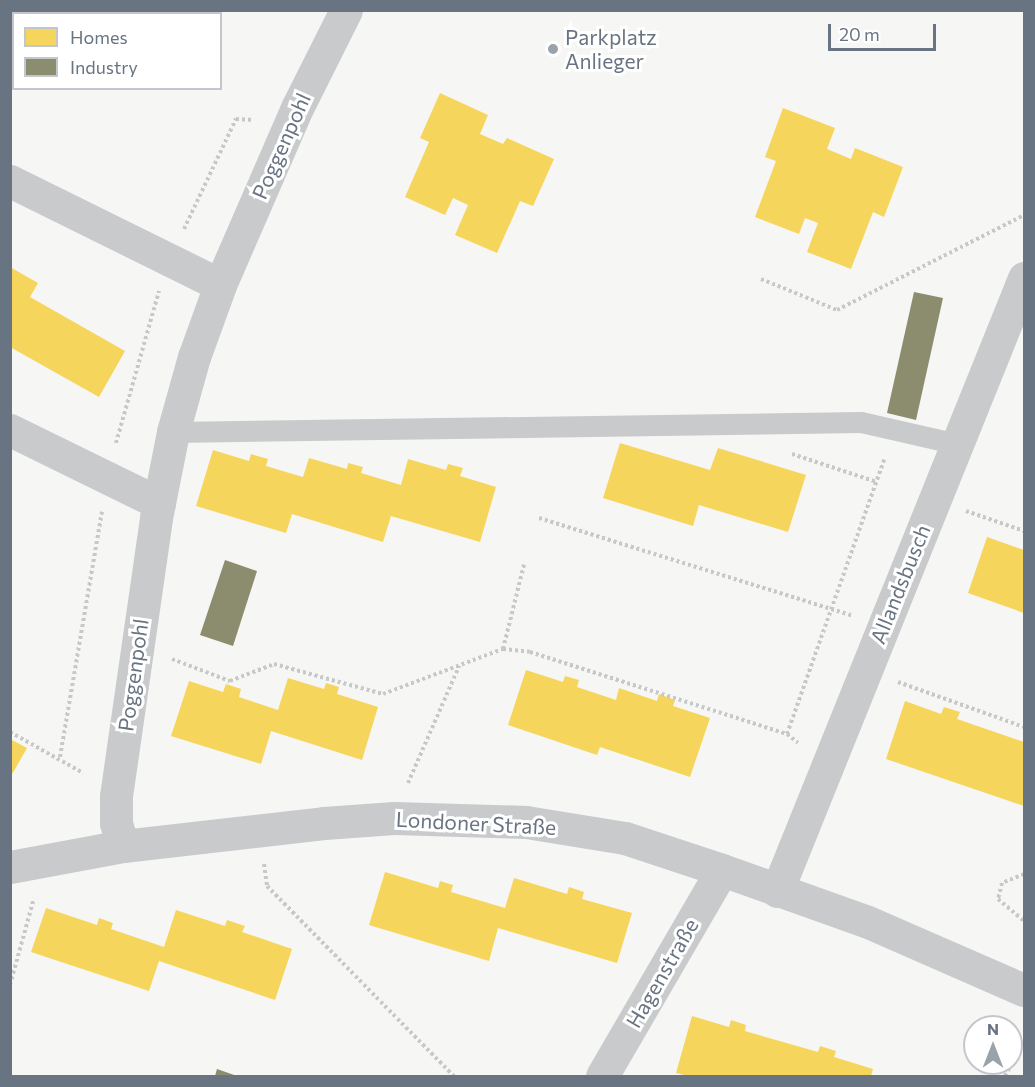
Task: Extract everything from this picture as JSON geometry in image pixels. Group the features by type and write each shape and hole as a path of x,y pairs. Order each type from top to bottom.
{"street":[{"name":"Poggenpohl","path":"123,846 116,823 116,796 159,503 173,432 194,357 220,285 298,106 346,10"},
{"path":"10,182 220,285"},
{"name":"Allandsbusch","path":"777,891 1024,278"},
{"path":"10,430 159,503"},
{"name":"Londoner Straße","path":"10,867 42,859 123,846 394,818 526,822 614,836 722,870 868,922 1024,990"},
{"name":"Hagenstraße","path":"602,1077 722,870"}],"lane":[{"path":"173,432 861,422 958,444"}],"path":[{"path":"761,279 837,310 1024,215"},
{"path":"764,424 776,448 877,482"},
{"path":"787,734 889,448"},
{"path":"60,757 108,477"},
{"path":"934,500 1024,531"},
{"path":"538,518 884,626"},
{"path":"503,649 524,565"},
{"path":"138,646 230,681 274,664 383,694 503,649 530,652 787,734 802,746"},
{"path":"394,818 459,665"},
{"path":"866,670 1024,727"},
{"path":"10,732 60,757 116,796"},
{"path":"260,832 267,886 454,1077"},
{"path":"10,985 27,932 42,859"},
{"path":"1024,874 1002,883 998,899 1024,921"},
{"path":"1005,1077 1024,1041"}],"building: Homes":[{"path":"60,10 189,10 188,12"},
{"path":"440,93 488,115 480,134 503,144 507,138 554,159 533,206 520,201 497,253 455,235 468,205 453,198 445,215 405,197 429,142 420,138"},
{"path":"783,108 835,128 827,149 851,159 855,148 903,167 884,217 873,212 851,269 807,252 818,223 805,218 799,234 755,217 776,161 765,157"},
{"path":"10,267 38,283 30,297 125,351 99,397 10,347"},
{"path":"620,443 710,470 718,448 806,475 788,532 699,505 693,526 603,498"},
{"path":"213,450 249,461 251,454 268,459 266,466 303,477 309,458 347,469 348,463 363,467 361,473 401,485 408,459 446,470 448,464 463,468 460,476 496,487 480,542 391,516 383,542 292,514 286,533 196,506"},
{"path":"987,537 1024,550 1024,613 968,593"},
{"path":"526,670 563,682 565,676 579,680 577,687 616,700 619,688 657,701 659,694 675,700 673,706 710,718 690,777 600,747 597,755 508,725"},
{"path":"288,678 324,689 326,683 339,687 337,694 378,707 362,760 271,731 261,764 171,736 189,681 223,692 226,684 241,689 239,697 278,710"},
{"path":"905,701 941,714 944,707 960,712 957,719 1024,742 1024,806 886,759"},
{"path":"10,739 27,748 10,778"},
{"path":"385,872 438,888 440,881 453,885 451,892 505,908 514,878 567,894 569,887 584,892 582,899 632,913 617,963 498,928 489,961 369,925"},
{"path":"46,908 97,925 99,918 113,923 111,929 164,947 176,910 225,926 227,920 245,926 242,932 292,949 275,1000 159,961 149,991 31,952"},
{"path":"692,1016 729,1027 731,1020 746,1025 745,1031 818,1052 820,1046 836,1051 834,1057 873,1069 871,1076 689,1076 676,1073"}],"building: Industry":[{"path":"914,292 943,298 916,420 887,413"},
{"path":"225,560 257,571 233,646 200,635"},
{"path":"217,1069 237,1076 215,1076"}],"place":[{"name":"Parkplatz Anlieger","path":"553,49"}]}
